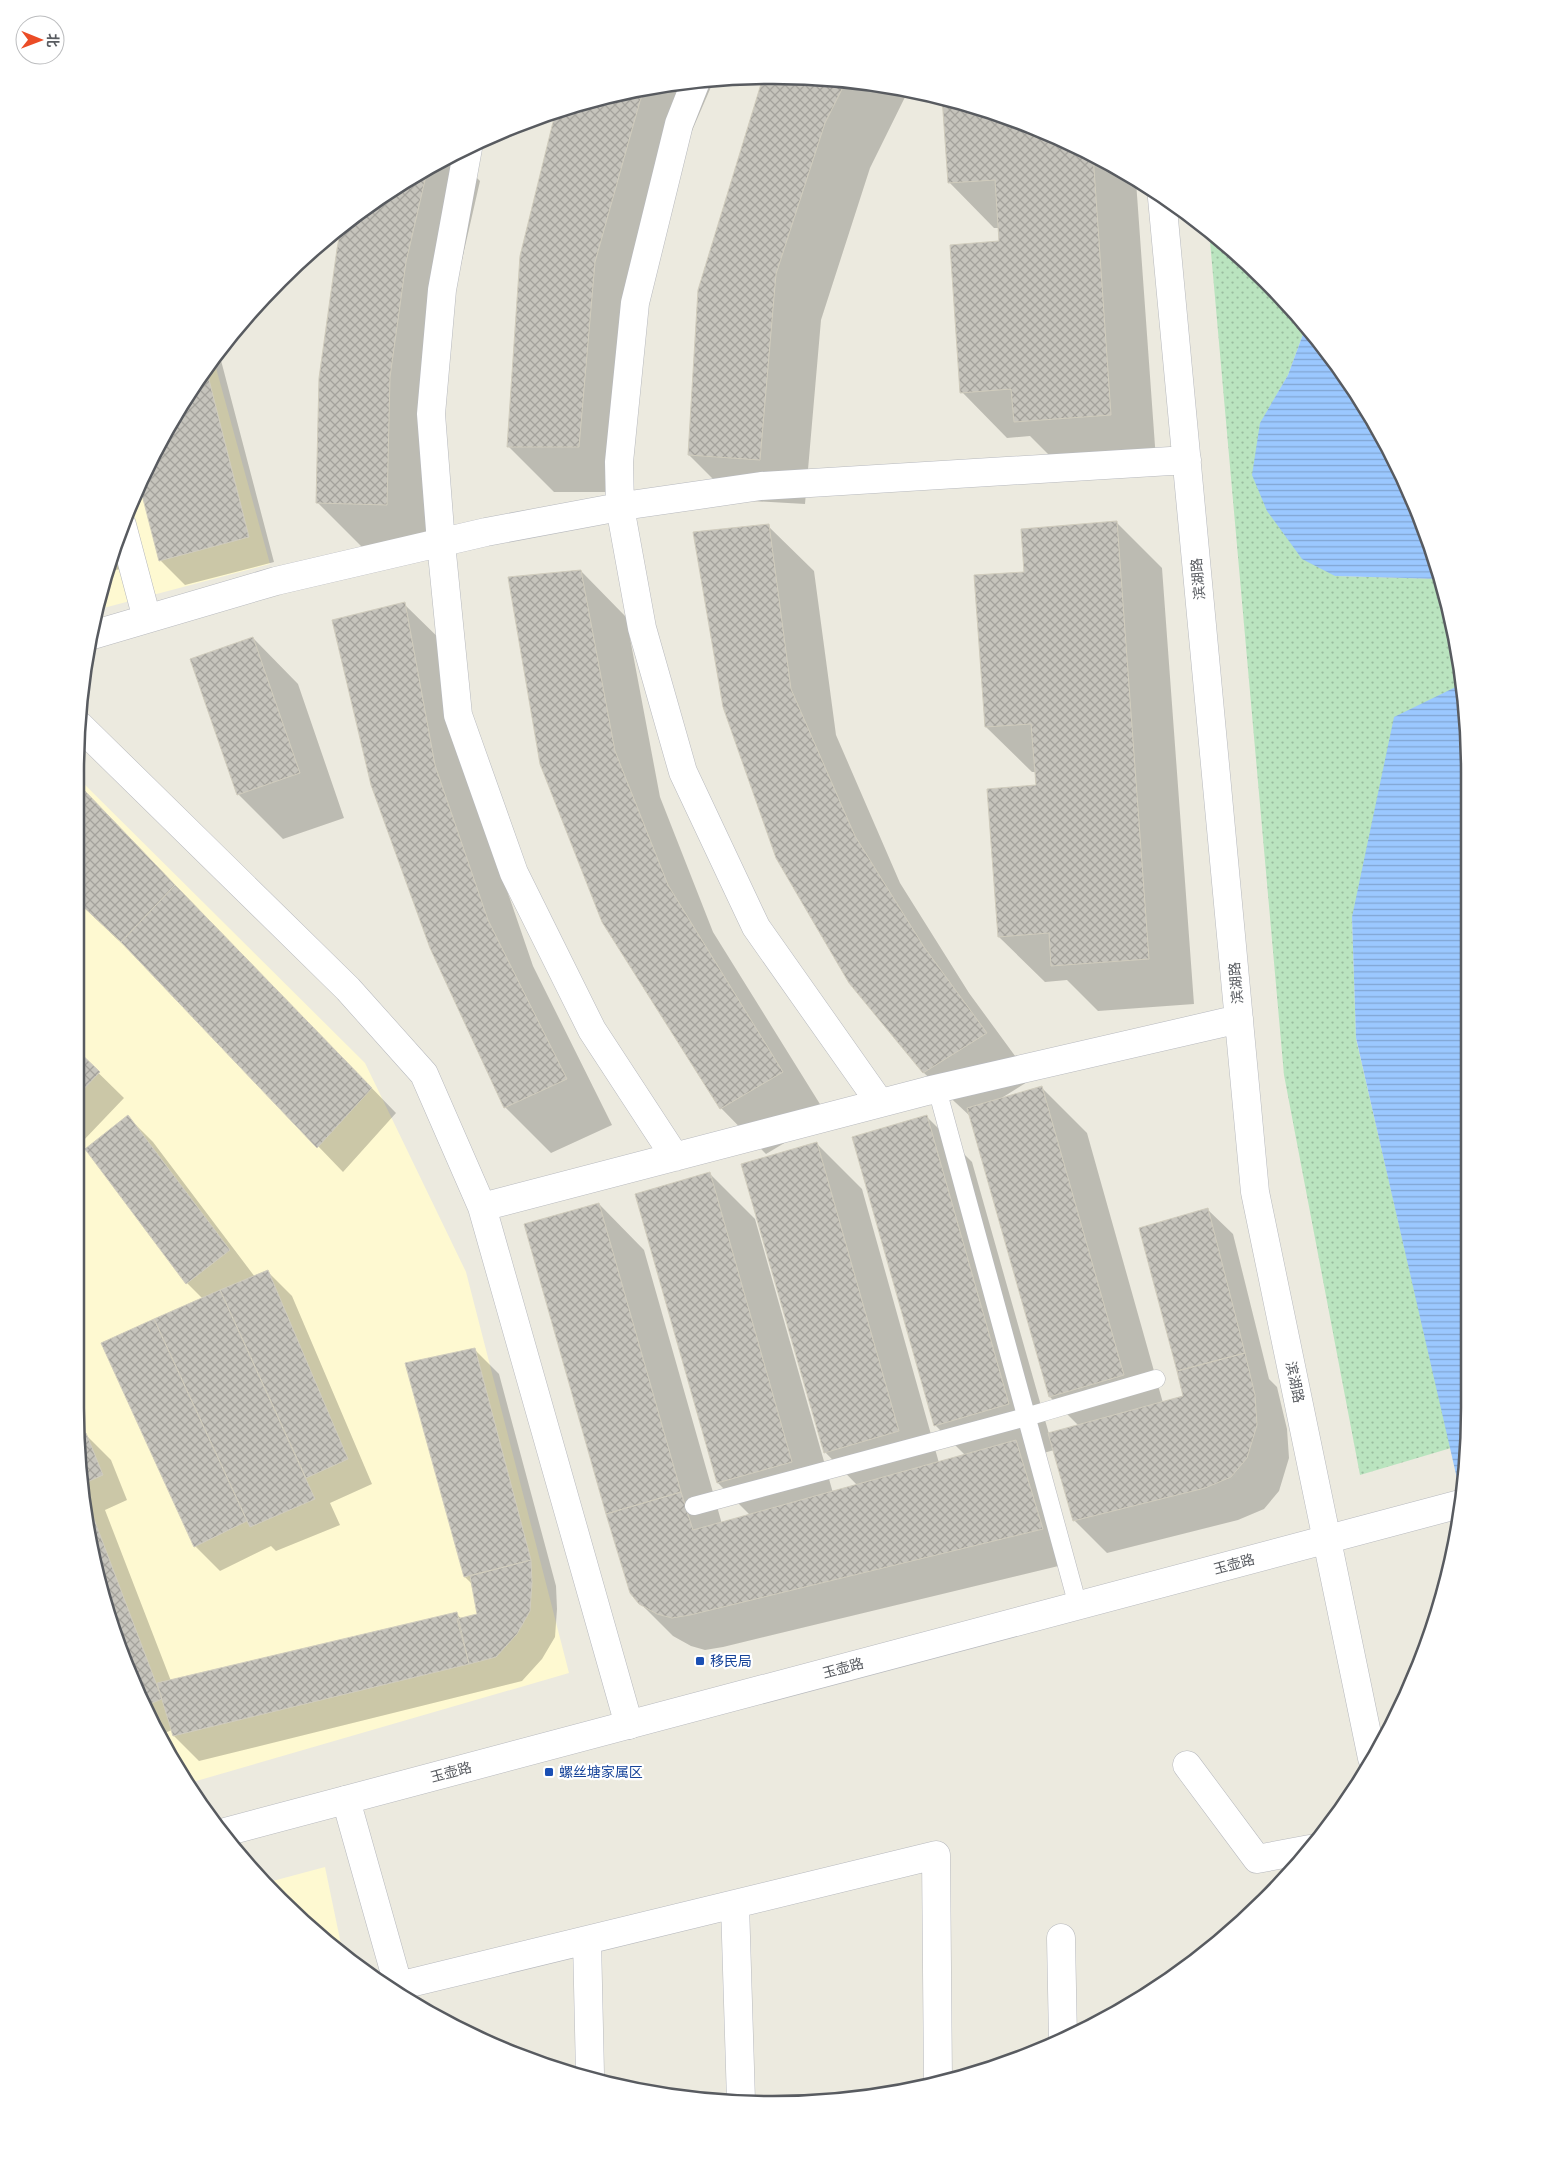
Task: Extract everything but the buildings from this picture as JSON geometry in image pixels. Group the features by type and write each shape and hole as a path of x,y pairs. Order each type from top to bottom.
{"street":[{"path":"693,89 679,124 635,303 619,462 620,507 642,628 684,772 756,927 880,1103"},
{"path":"467,156 442,290 431,414 441,543 458,715 514,873 592,1030 675,1157"},
{"name":"滨湖路","path":"1163,205 1255,1192 1370,1750"},
{"path":"98,633 276,581 486,532 620,507 761,486 1187,460"},
{"path":"125,537 147,619"},
{"path":"85,731 348,989 424,1074 482,1207 629,1725"},
{"path":"482,1207 880,1103 1239,1019"},
{"name":"玉壶路","path":"229,1831 1454,1506"},
{"path":"1187,1765 1257,1859 1299,1851"},
{"path":"346,1800 397,1985"},
{"path":"405,1989 587,1940 936,1855 938,2076"},
{"path":"735,1904 741,2095"},
{"path":"1061,1938 1063,2032"},
{"path":"587,1940 590,2072"}],"lane":[{"path":"937,1089 1078,1606"},
{"path":"694,1506 1026,1417 1156,1379"}],"shaded area":[{"path":"216,367 270,564 104,608 120,551 136,509 155,468 176,428"},
{"path":"84,784 365,1063 466,1272 569,1673 195,1781 176,1752 136,1671 120,1629 107,1586 97,1542 85,1453"},
{"path":"325,1867 341,1944 285,1895 272,1881"}],"green space":[{"path":"1210,241 1260,285 1303,334 1288,375 1260,424 1335,576 1433,579 1448,638 1457,698 1352,917 1356,1039 1451,1448 1360,1475 1284,1075"}],"water":[{"path":"1303,334 1345,390 1369,428 1409,509 1433,579 1335,576 1302,559 1267,511 1252,475 1260,423 1288,375"},
{"path":"1455,687 1460,727 1461,772 1461,1408 1457,1479 1356,1038 1352,917 1394,717"}],"place":[{"name":"移民局","path":"700,1661"},
{"name":"螺丝塘家属区","path":"549,1772"}]}
